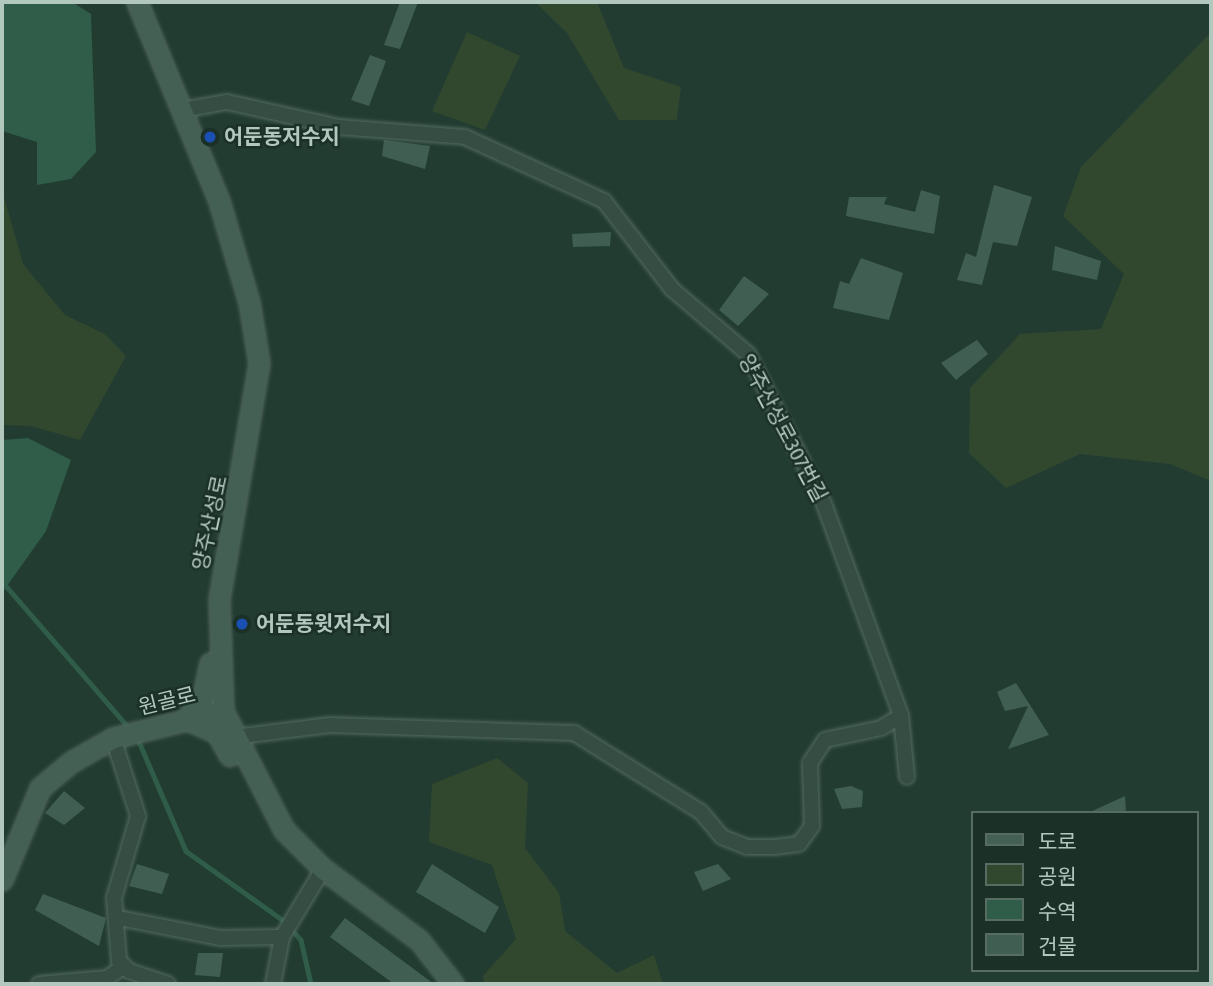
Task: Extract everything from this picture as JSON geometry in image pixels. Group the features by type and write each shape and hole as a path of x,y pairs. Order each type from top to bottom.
{"street":[{"name":"양주산성로","path":"137,2 222,212 258,363 218,616 223,710 261,794 284,830 323,869 419,940 453,984"},
{"name":"양주산성로307번길","path":"182,110 227,102 340,127 465,137 604,201 672,289 748,354 824,503 901,716 907,777"},
{"path":"218,616 208,627 206,691 186,719 217,733 261,794"},
{"name":"원골로","path":"2,880 40,788 117,737 223,710"},
{"path":"233,737 330,725 574,733 701,812 722,838 747,847 799,844 811,826 810,762 825,740 881,728 901,716"},
{"path":"117,737 138,816 114,898 124,967"},
{"path":"273,984 283,935 323,869"},
{"path":"119,918 221,938 283,935"},
{"path":"39,984 107,978 124,967"},
{"path":"124,967 168,984"}],"green space":[{"path":"535,2 597,2 624,68 681,87 677,120 619,120 567,33"},
{"path":"467,32 520,56 485,130 432,111"},
{"path":"1211,32 1211,481 1170,464 1080,454 1006,488 969,453 970,388 1020,334 1101,329 1124,274 1063,216 1081,167"},
{"path":"2,190 23,264 65,315 105,334 126,356 80,440 31,426 2,425"},
{"path":"497,758 528,783 525,848 559,893 565,931 617,973 654,955 663,984 484,984 483,976 516,939 492,865 429,842 432,784"}],"water":[{"path":"2,2 72,2 91,14 96,152 71,179 37,185 37,142 2,131"},
{"path":"28,438 71,460 46,531 2,593 2,440"}],"building":[{"path":"400,2 418,2 400,49 384,45"},
{"path":"370,55 386,61 369,106 351,100"},
{"path":"384,140 430,146 425,169 382,156"},
{"path":"994,185 1032,197 1017,246 993,242 982,285 957,280 966,253 976,257"},
{"path":"921,190 940,196 934,234 846,216 849,197 887,197 884,204 915,212"},
{"path":"611,232 610,246 573,247 572,234"},
{"path":"1055,246 1101,261 1097,280 1052,270"},
{"path":"861,258 903,273 889,320 833,308 840,281 849,284"},
{"path":"744,276 769,294 738,326 719,310"},
{"path":"977,340 988,354 956,380 941,363"},
{"path":"1016,683 1049,735 1008,749 1028,706 1005,711 997,692"},
{"path":"851,786 863,791 862,807 842,809 834,789"},
{"path":"64,791 85,808 64,825 45,813"},
{"path":"1125,796 1126,811 1092,811"},
{"path":"137,864 169,874 162,894 129,886"},
{"path":"432,864 499,907 485,933 416,892"},
{"path":"718,864 731,879 703,891 694,872"},
{"path":"43,894 106,918 99,946 35,910"},
{"path":"345,918 434,984 394,984 330,937"},
{"path":"198,953 223,953 220,977 195,975"}],"waterway":[{"path":"7,587 129,728"},
{"path":"137,737 186,851 284,921 301,940 311,984"}],"place":[{"name":"어둔동저수지","path":"210,137"},
{"name":"어둔동윗저수지","path":"242,624"}]}
